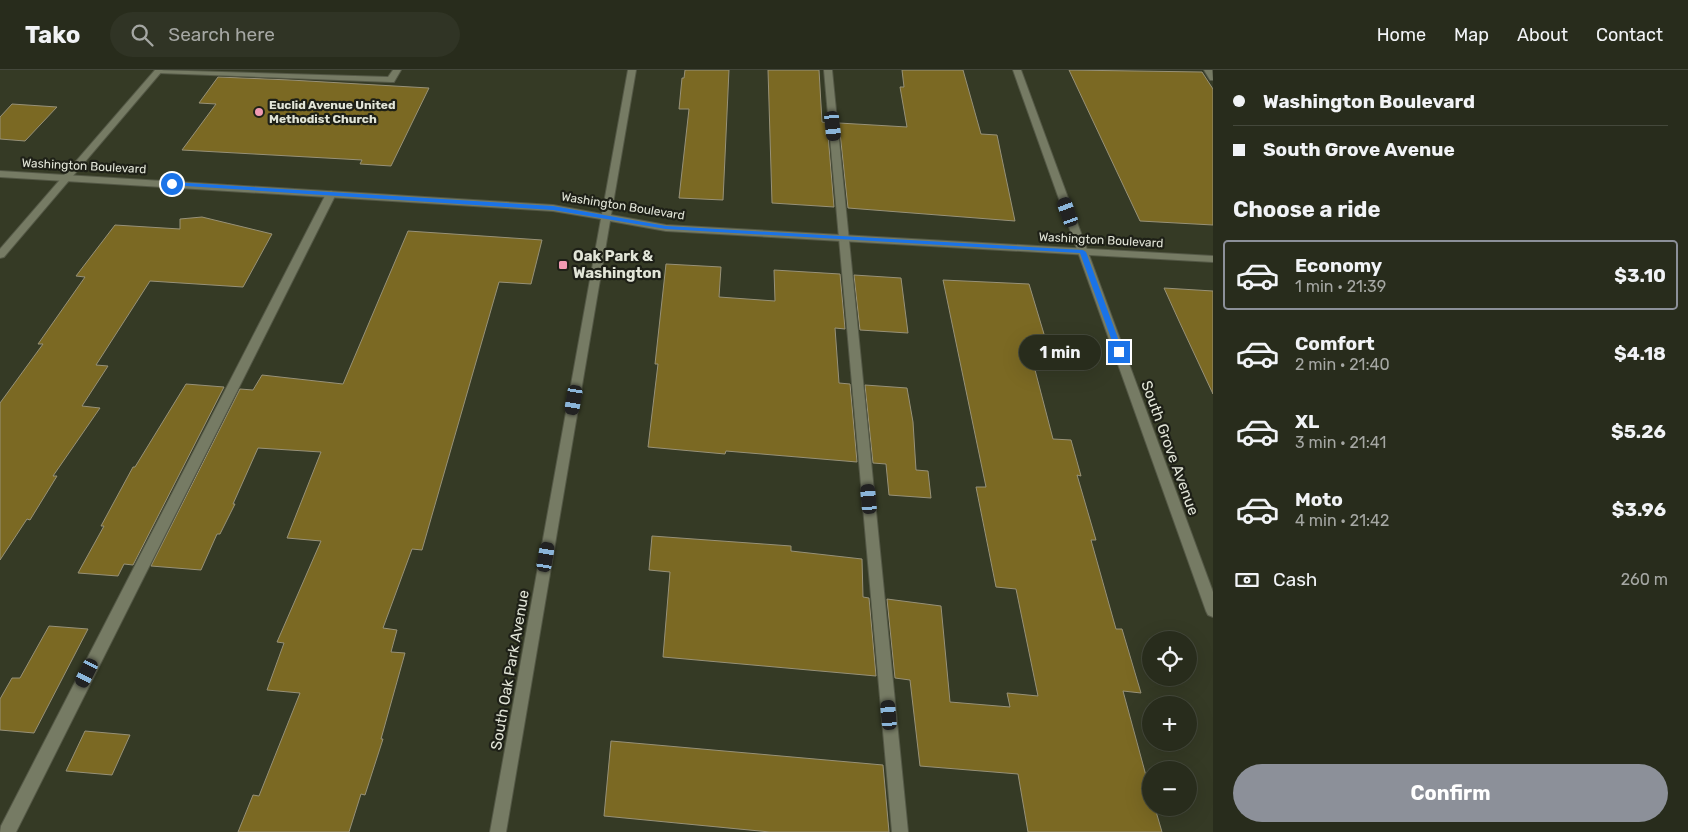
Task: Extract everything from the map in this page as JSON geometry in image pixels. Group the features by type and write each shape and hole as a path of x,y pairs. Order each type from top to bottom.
{"street":[{"path":"0,255 159,70 392,80 397,70"},
{"name":"South Oak Park Avenue","path":"498,832 632,70"},
{"path":"828,70 900,832"},
{"name":"South Grove Avenue","path":"1018,70 1213,611"},
{"path":"1208,70 1213,78"},
{"name":"Washington Boulevard","path":"0,174 553,208 666,228 1213,259"},
{"path":"7,832 331,194"}],"building":[{"path":"685,70 729,70 723,200 679,198 689,109 679,109 682,78 684,78"},
{"path":"768,70 819,70 822,122 827,123 834,207 772,203"},
{"path":"902,70 963,70 981,134 997,135 1015,221 848,208 839,123 907,127 900,87 904,87"},
{"path":"1069,70 1202,72 1213,89 1213,225 1140,221"},
{"path":"218,77 429,88 391,166 360,164 362,160 182,150 216,104 199,103"},
{"path":"12,104 57,107 25,141 0,139 0,117"},
{"path":"202,217 272,234 243,287 150,281 96,365 108,366 82,406 100,408 53,476 57,476 30,520 27,519 0,560 0,403 43,344 38,344 85,277 76,276 115,225 180,229 180,219"},
{"path":"408,231 542,240 531,284 499,282 422,550 412,549 383,628 397,630 391,652 405,653 381,739 383,739 365,795 361,794 349,832 238,832 253,795 259,796 300,693 267,690 284,643 277,642 321,541 287,538 321,452 258,448 233,504 235,504 220,534 217,534 201,570 151,566 240,389 253,390 262,375 343,384"},
{"path":"666,264 721,267 719,297 775,301 774,270 840,274 845,329 835,328 839,383 850,384 857,462 726,451 725,454 648,447 658,364 655,364"},
{"path":"854,275 901,278 908,333 860,330"},
{"path":"943,280 1029,284 1047,344 1028,343 1053,439 1071,440 1081,476 1077,475 1096,540 1091,540 1116,629 1122,629 1141,693 1123,691 1142,761 1142,816 1157,816 1162,832 1028,832 1018,774 920,766 910,680 895,678 887,599 941,606 950,702 1010,707 1007,693 1038,696 1016,589 996,587 976,487 986,487"},
{"path":"1164,288 1213,291 1213,394 1179,321"},
{"path":"186,384 224,387 133,565 124,564 118,576 78,573 133,467 135,467"},
{"path":"865,385 907,388 913,422 916,470 928,471 931,498 889,495 886,464 873,463"},
{"path":"652,536 791,546 791,551 862,559 863,597 869,598 876,676 663,657 670,572 649,570"},
{"path":"49,626 88,629 34,733 0,730 0,699 12,678 20,678"},
{"path":"85,731 130,735 112,775 66,771"},
{"path":"611,741 883,765 889,832 770,832 604,816"}],"place":[{"name":"Euclid Avenue United Methodist Church","path":"259,112"},
{"name":"Oak Park & Washington","path":"563,265"}],"route":[{"path":"172,184 553,208 666,228 1083,252 1119,352"}]}
